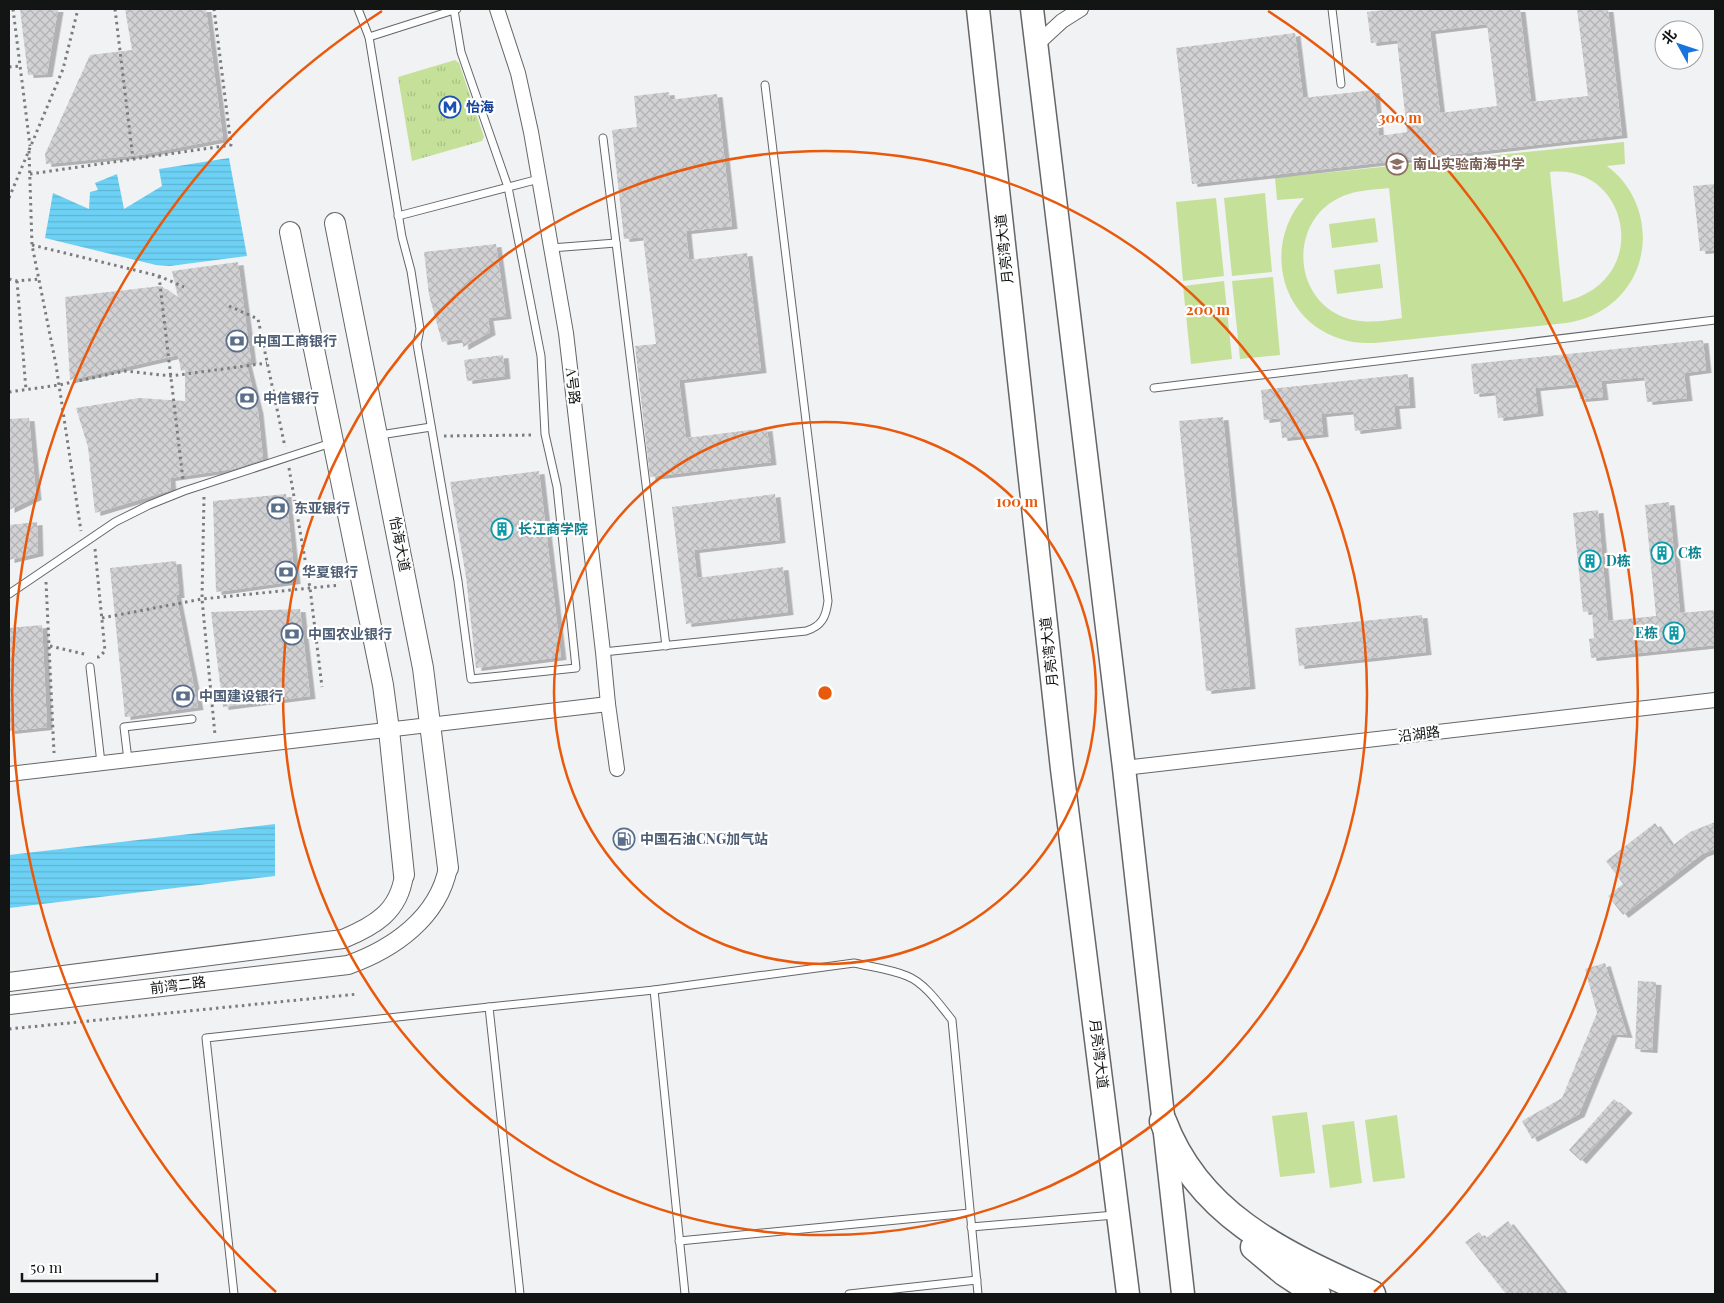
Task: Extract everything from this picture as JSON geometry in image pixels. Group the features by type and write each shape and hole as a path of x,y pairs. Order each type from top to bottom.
{"highway":[{"path":"1163,1120 1169,1139 1184,1164 1234,1227 1256,1249 1285,1273 1317,1294"},
{"path":"1212,1199 1243,1225 1290,1254 1372,1294"}],"main road":[{"name":"月亮湾大道","path":"978,9 1062,769 1128,1294"},
{"path":"1032,9 1124,768 1183,1294"},
{"name":"怡海大道","path":"335,223 424,668 448,868"},
{"path":"290,232 374,638 389,730 404,875"}],"street":[{"name":"A号路","path":"497,9 518,74 531,132 573,386 608,704 617,769"},
{"path":"1037,44 1062,21 1081,9"},
{"name":"沿湖路","path":"1124,768 1715,700"},
{"path":"9,774 608,704"},
{"name":"前湾二路","path":"9,1005 348,965 383,950 413,927 425,915 437,898 445,881 448,868"},
{"name":"前湾二路","path":"9,982 343,940 371,926 382,918 399,894 404,875"}],"lane":[{"path":"358,9 369,37 398,216 412,272 420,329 417,344 458,581 472,679 576,668 558,487 545,434 540,356 508,187 461,52 456,10 369,37"},
{"path":"1332,9 1341,84"},
{"path":"603,652 806,630 816,627 822,622 827,613 827,592 765,85"},
{"path":"603,138 666,646"},
{"path":"398,216 539,179"},
{"path":"551,248 616,243"},
{"path":"1154,388 1715,320"},
{"path":"378,436 431,427"},
{"path":"9,594 94,535 149,505 184,491 334,442"},
{"path":"90,667 100,763"},
{"path":"128,760 124,727 192,719"},
{"path":"234,1294 206,1038 654,990 854,963 885,969 909,977 934,997 952,1020 978,1294"},
{"path":"654,990 685,1294"},
{"path":"489,1007 520,1294"},
{"path":"680,1241 970,1213"},
{"path":"971,1227 1119,1214"},
{"path":"848,1294 977,1280"}],"path":[{"path":"13,9 30,147"},
{"path":"9,198 64,69 78,9"},
{"path":"115,9 133,159"},
{"path":"30,174 231,145 214,9"},
{"path":"9,67 20,66"},
{"path":"29,151 32,245 59,385 83,543"},
{"path":"32,245 159,276 184,287"},
{"path":"159,276 184,491"},
{"path":"9,279 17,281 39,279"},
{"path":"17,281 26,390"},
{"path":"229,306 258,319 288,457 310,588 322,687"},
{"path":"9,392 59,385 125,371 171,376 268,364"},
{"path":"433,437 545,434"},
{"path":"205,484 202,599 215,736"},
{"path":"50,646 99,658 105,651 94,535"},
{"path":"45,569 54,753"},
{"path":"102,618 202,599 340,585"},
{"path":"9,1029 358,994"}],"green space":[{"path":"455,60 459,63 484,137 482,141 412,161 398,77"},
{"path":"1624,142 1625,164 1607,166 1623,182 1635,200 1641,220 1643,241 1639,262 1631,281 1617,298 1599,312 1579,320 1566,323 1375,343 1349,341 1320,329 1303,315 1291,298 1284,279 1281,258 1284,237 1291,216 1304,198 1277,200 1275,178","holes":["1550,172 1577,174 1599,186 1613,204 1621,226 1620,250 1611,272 1592,290 1563,302","1389,188 1402,318 1368,322 1343,317 1321,302 1311,288 1305,272 1303,255 1306,239 1312,223 1323,209 1337,199 1356,192"]},
{"path":"1265,193 1272,272 1232,276 1224,198"},
{"path":"1216,198 1224,276 1183,281 1176,202"},
{"path":"1375,218 1378,242 1332,248 1329,224"},
{"path":"1380,264 1383,288 1337,294 1334,270"},
{"path":"1273,277 1280,355 1240,359 1232,281"},
{"path":"1224,281 1232,359 1191,364 1183,286"},
{"path":"1307,1112 1315,1173 1280,1177 1272,1116"},
{"path":"1397,1115 1405,1178 1373,1182 1365,1120"},
{"path":"1354,1121 1362,1183 1330,1188 1322,1125"}],"water":[{"path":"229,158 247,256 170,266 156,265 45,238 53,193 89,209 90,192 98,190 95,183 117,174 124,209 162,186 159,169"},
{"path":"275,824 275,876 9,908 9,855"}],"building":[{"path":"20,9 58,9 47,74 28,75"},
{"path":"125,9 206,9 223,139 139,155 46,164 45,154 90,55 132,50"},
{"path":"1392,9 1520,9 1531,102 1588,96 1577,9 1608,9 1622,135 1192,184 1176,48 1295,33 1303,98 1374,90 1379,136 1407,132 1397,40 1371,43 1367,12","holes":["1487,24 1497,106 1440,113 1430,31"]},
{"path":"669,92 670,100 717,94 732,226 686,231 689,260 747,253 761,370 679,380 686,438 767,428 771,462 650,477 635,346 656,344 643,237 624,239 612,130 637,127 634,96"},
{"path":"1715,184 1715,250 1700,251 1693,186"},
{"path":"496,244 506,316 488,318 490,332 463,347 462,339 442,342 429,295 424,252"},
{"path":"238,262 251,361 246,362 258,411 263,459 233,469 170,478 171,490 95,513 88,447 76,408 139,398 185,401 185,370 181,371 178,355 70,380 65,297 161,286 178,298 172,271"},
{"path":"1703,340 1706,370 1684,373 1687,398 1647,402 1644,377 1601,381 1603,397 1580,399 1578,384 1535,388 1538,413 1498,418 1495,392 1474,394 1471,364"},
{"path":"503,355 505,376 467,381 464,360"},
{"path":"1408,374 1410,405 1394,406 1396,426 1355,431 1353,411 1321,414 1323,434 1282,438 1280,418 1264,420 1261,390"},
{"path":"1223,417 1250,686 1206,691 1179,421"},
{"path":"29,418 36,497 9,510 9,419"},
{"name":"长江商学院","path":"539,471 561,657 476,668 466,577 450,482"},
{"path":"286,494 295,581 216,592 213,501"},
{"path":"775,494 780,540 694,550 697,578 783,567 788,612 686,624 672,507"},
{"path":"1669,502 1680,613 1715,610 1715,645 1591,658 1589,639 1594,638 1592,611 1583,612 1573,513 1598,510 1608,621 1656,616 1645,505"},
{"path":"37,522 38,553 9,560 9,525"},
{"path":"176,561 179,595 176,595 198,707 125,717 110,568"},
{"path":"300,609 310,696 223,707 211,612"},
{"path":"1422,615 1426,652 1299,666 1295,628"},
{"path":"42,625 47,727 9,731 9,628"},
{"path":"1715,822 1715,849 1702,854 1623,915 1608,896 1623,884 1606,861 1655,823 1672,846 1690,832"},
{"path":"1605,963 1627,1035 1612,1034 1579,1114 1532,1139 1522,1121 1562,1098 1597,1013 1585,969"},
{"path":"1638,981 1656,982 1652,1050 1635,1049"},
{"path":"1614,1099 1627,1110 1581,1161 1569,1150"},
{"path":"1508,1221 1565,1294 1506,1294 1465,1242 1479,1232 1485,1239"}],"place":[{"name":"怡海","path":"450,107"},
{"name":"南山实验南海中学","path":"1397,164"},
{"name":"中国工商银行","path":"237,341"},
{"name":"中信银行","path":"247,398"},
{"name":"东亚银行","path":"278,508"},
{"name":"长江商学院","path":"502,529"},
{"name":"C栋","path":"1662,553"},
{"name":"D栋","path":"1590,561"},
{"name":"华夏银行","path":"286,572"},
{"name":"E栋","path":"1674,633"},
{"name":"中国农业银行","path":"292,634"},
{"name":"中国建设银行","path":"183,696"},
{"name":"中国石油CNG加气站","path":"624,839"}]}
